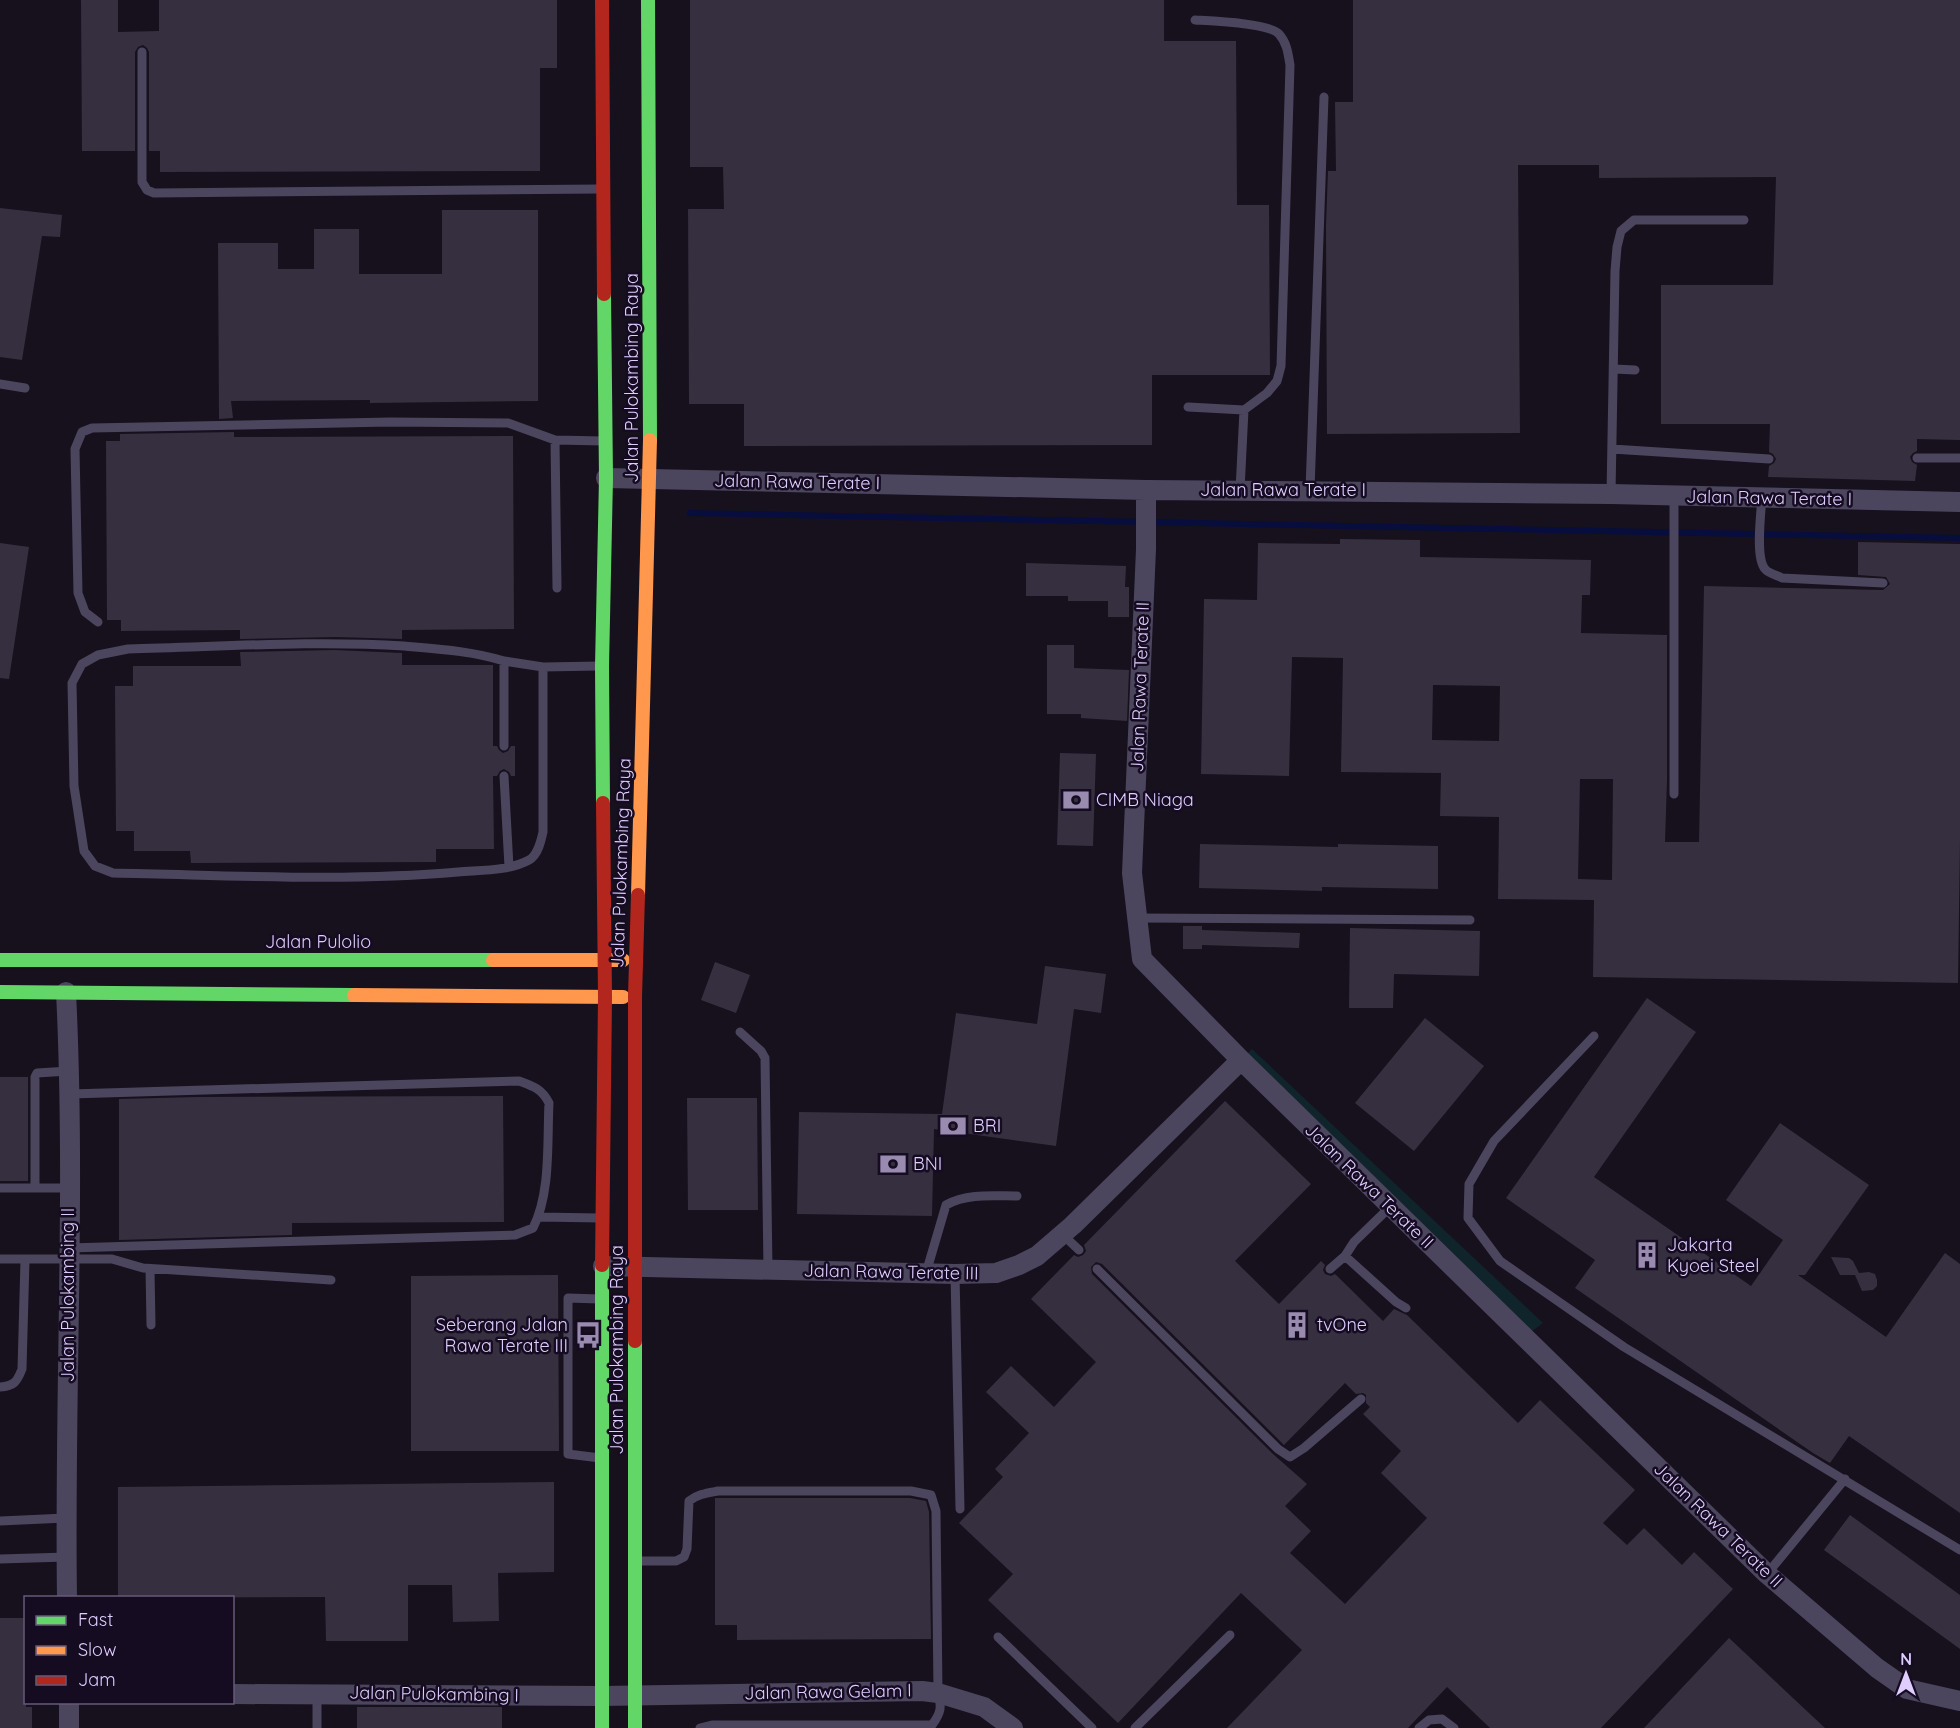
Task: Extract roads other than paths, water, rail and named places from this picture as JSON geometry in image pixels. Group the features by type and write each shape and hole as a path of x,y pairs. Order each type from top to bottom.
{"street":[{"name":"Jalan Pulokambing Raya","path":"602,0 606,478 602,666 605,960 602,1218 602,1728"},
{"name":"Jalan Pulokambing Raya","path":"635,1728 635,997 651,478 648,0"},
{"name":"Jalan Rawa Terate I","path":"606,478 651,478 1146,500 1240,490 1310,490 1960,502"},
{"name":"Jalan Rawa Terate II","path":"1146,500 1146,549 1132,873 1142,959 1390,1207 1767,1574 1877,1668 1907,1689 1960,1701"},
{"name":"Jalan Pulolio","path":"0,960 636,960"},
{"path":"0,992 635,997"},
{"name":"Jalan Pulokambing II","path":"66,992 70,1071 67,1596"},
{"name":"Jalan Rawa Terate III","path":"603,1266 955,1274 996,1272 1019,1265 1037,1256 1062,1234 1241,1060"},
{"name":"Jalan Rawa Gelam I","path":"635,1696 922,1691 938,1693 984,1707 1013,1728"},
{"name":"Jalan Pulokambing I","path":"234,1694 635,1696"},
{"path":"69,1704 69,1728"}],"lane":[{"path":"1188,407 1244,410 1267,393 1277,381 1281,366 1290,65 1287,46 1278,32 1260,26 1195,20"},
{"path":"142,52 142,182 147,190 154,193 603,189"},
{"path":"1310,490 1324,97"},
{"path":"1611,494 1615,271 1621,231 1634,220 1744,220"},
{"path":"1614,369 1635,370"},
{"path":"0,384 25,388"},
{"path":"1240,490 1244,410"},
{"path":"98,622 85,612 78,593 76,550 75,449 82,432 92,428 390,422 508,423 555,440 605,441"},
{"path":"555,440 557,588"},
{"path":"1612,449 1769,459"},
{"path":"1917,458 1960,458"},
{"path":"1674,495 1674,794"},
{"path":"1762,497 1761,550 1762,565 1767,572 1782,578 1883,583"},
{"path":"543,667 543,832 539,848 532,859 509,867 424,875 343,878 113,873 95,866 84,851 74,774 72,684 82,664 98,655 128,649 373,644 481,654 504,661 543,667 602,666"},
{"path":"504,661 504,746"},
{"path":"504,776 509,867"},
{"path":"1136,918 1470,920"},
{"path":"740,1032 761,1051 765,1058 768,1270"},
{"path":"1594,1036 1494,1141 1469,1184 1468,1218 1500,1261 1614,1340 1960,1550"},
{"path":"34,1188 34,1077 38,1073 70,1071"},
{"path":"0,1259 25,1260 69,1254 514,1235 533,1228 539,1217 544,1194 549,1103 544,1094 535,1086 519,1081 70,1094"},
{"path":"0,1188 69,1188"},
{"path":"926,1274 946,1205 955,1199 970,1197 1017,1196"},
{"path":"1329,1269 1345,1256 1354,1242 1390,1207"},
{"path":"539,1217 602,1218"},
{"path":"1062,1234 1078,1250"},
{"path":"69,1254 112,1259 150,1269 331,1280"},
{"path":"1345,1256 1396,1302 1406,1308"},
{"path":"0,1387 12,1386 18,1381 22,1369 25,1260"},
{"path":"150,1269 151,1325"},
{"path":"1097,1269 1278,1449 1290,1457 1304,1448 1361,1399"},
{"path":"955,1274 960,1509"},
{"path":"603,1299 568,1298 568,1454 603,1459"},
{"path":"1767,1574 1845,1479"},
{"path":"634,1561 676,1562 684,1557 687,1549 689,1501 696,1495 718,1491 911,1491 931,1495 936,1511 938,1693 941,1706 941,1714 932,1725 712,1725 700,1728"},
{"path":"0,1521 66,1518"},
{"path":"0,1559 67,1557"},
{"path":"1135,1728 1230,1635"},
{"path":"998,1637 1092,1728"},
{"path":"316,1693 317,1728"},
{"path":"1419,1728 1430,1719 1442,1719 1454,1728"}],"waterway":[{"path":"690,513 1960,538"}],"place":[{"name":"CIMB Niaga","path":"1076,800"},
{"name":"BRI","path":"953,1126"},
{"name":"BNI","path":"893,1164"},
{"name":"Jakarta Kyoei Steel","path":"1647,1255"},
{"name":"tvOne","path":"1297,1325"},
{"name":"Seberang Jalan Rawa Terate III","path":"588,1335"}]}
